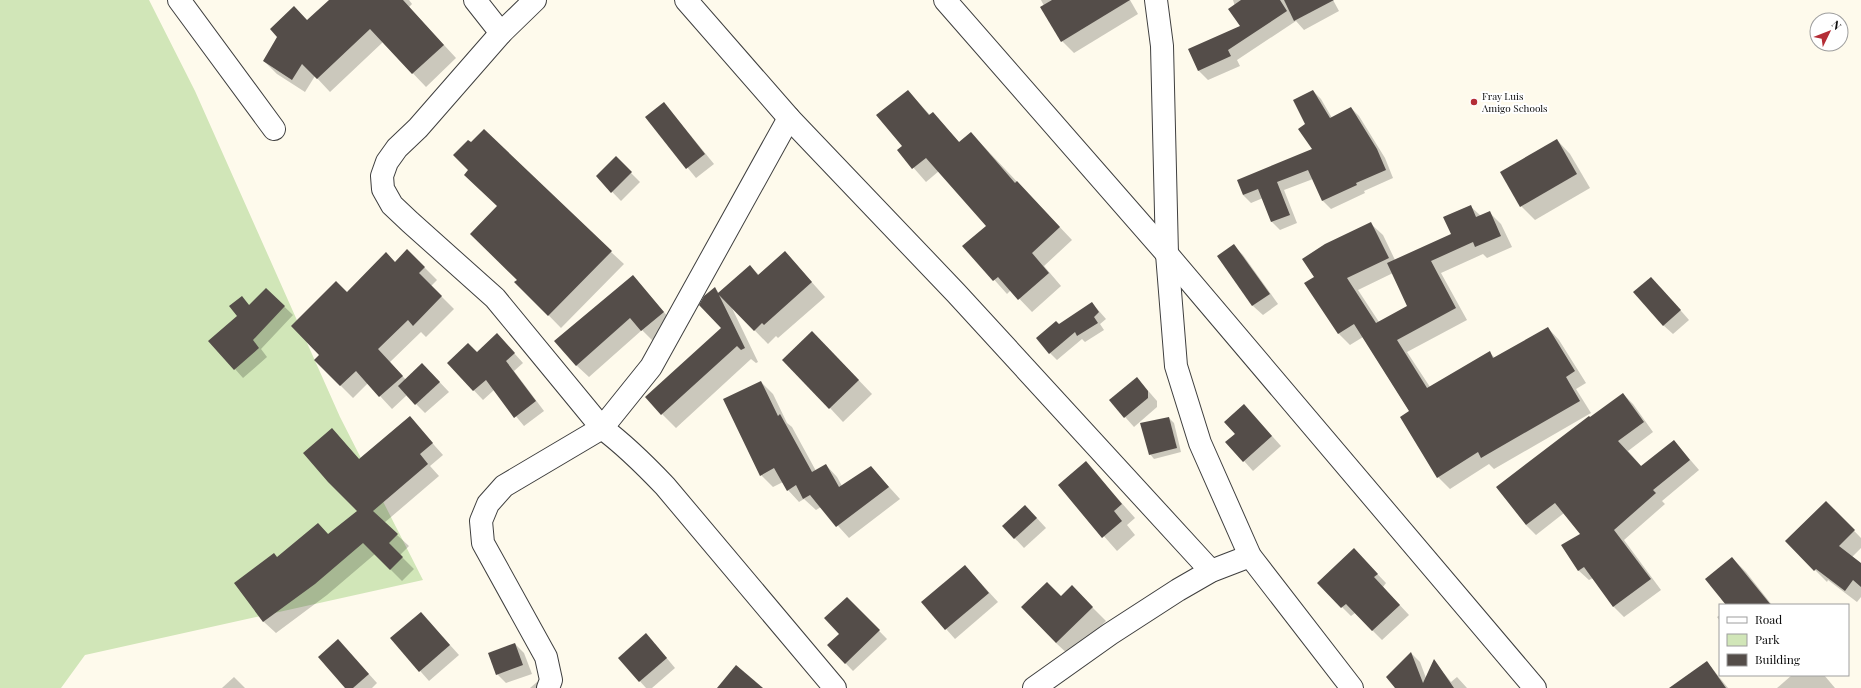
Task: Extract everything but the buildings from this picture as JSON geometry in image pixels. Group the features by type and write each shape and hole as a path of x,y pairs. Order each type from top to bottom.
{"street":[{"path":"180,0 274,128"},
{"path":"475,0 501,33"},
{"path":"535,0 501,33 418,128 398,148 387,162 382,176 383,189 392,205 495,298 602,428 621,442 665,486 835,688"},
{"path":"686,0 789,118 956,293 1211,571"},
{"path":"945,0 1167,254 1535,688"},
{"path":"1156,0 1162,46 1167,254 1176,366 1200,443 1250,556 1352,688"},
{"path":"548,688 551,680 546,657 483,543 481,521 488,504 504,486 602,428 651,367 789,118"},
{"path":"1034,688 1110,634 1211,571 1250,556"}],"green space":[{"path":"0,0 149,0 195,91 340,417 423,580 85,655 61,688 0,688"}],"place":[{"name":"Fray Luis Amigo Schools","path":"1474,102"}]}
